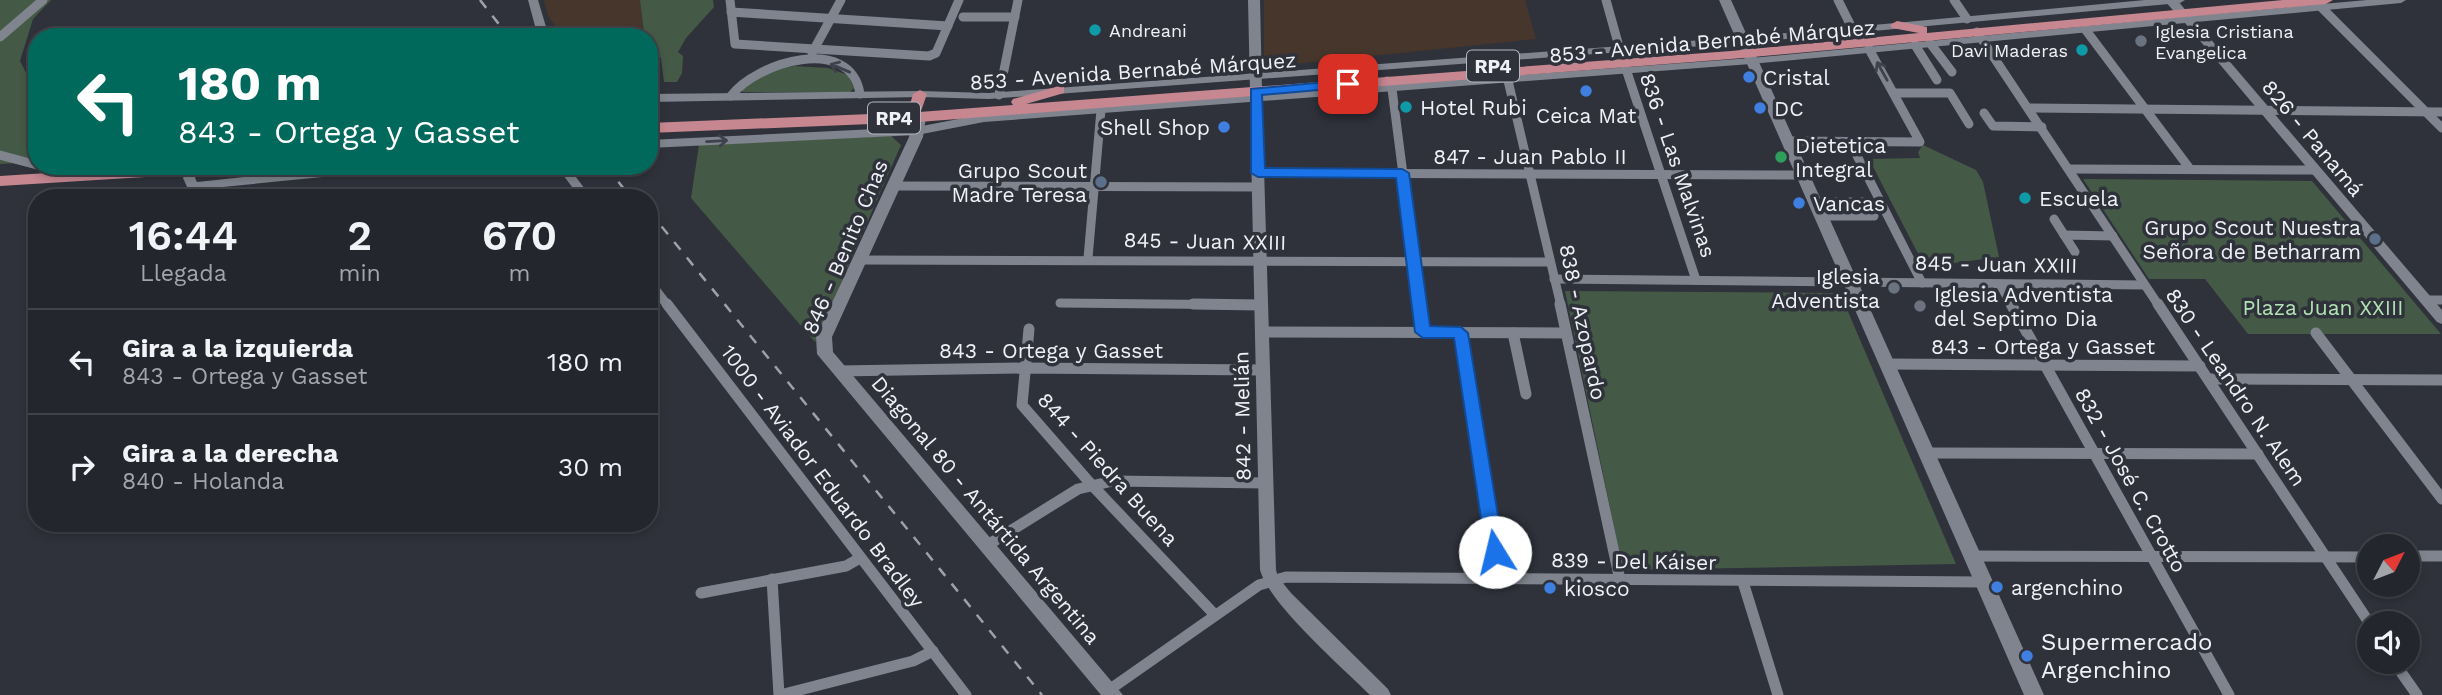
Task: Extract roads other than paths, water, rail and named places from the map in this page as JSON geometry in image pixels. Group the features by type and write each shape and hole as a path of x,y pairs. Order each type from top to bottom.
{"main road":[{"path":"1254,0 1256,87"},
{"path":"1725,0 2034,695"},
{"name":"853 - Avenida Bernabé Márquez","path":"658,124 1132,100 1256,87 1390,85 1508,75 1922,30 2247,0"},
{"name":"853 - Avenida Bernabé Márquez","path":"658,121 668,116 918,112 1018,102 1980,35 2178,7 2319,2"},
{"path":"1897,25 1922,30"},
{"path":"1558,68 1580,73"},
{"path":"1018,102 1059,90"},
{"path":"1132,100 1153,107"},
{"name":"846 - Benito Chas","path":"825,355 824,337 893,186 918,112"},
{"path":"0,170 28,168"},
{"path":"0,181 98,175"},
{"name":"Diagonal 80 - Antártida Argentina","path":"825,355 1111,692"}],"street":[{"path":"0,37 43,0"},
{"path":"533,0 541,28"},
{"path":"730,0 734,44 934,55 960,0"},
{"path":"810,61 843,0"},
{"path":"999,95 1018,0"},
{"name":"836 - Las Malvinas","path":"1606,0 1623,61 1696,280"},
{"path":"1838,0 1853,30"},
{"path":"1954,0 1967,19"},
{"name":"853 - Avenida Bernabé Márquez","path":"2319,2 2402,0"},
{"path":"2319,2 2442,128"},
{"name":"853 - Avenida Bernabé Márquez","path":"1747,50 1853,30 1897,25 2178,7"},
{"name":"853 - Avenida Bernabé Márquez","path":"1747,50 1868,49 1980,35 2085,29 2178,7"},
{"name":"826 - Panamá","path":"2178,7 2442,319"},
{"path":"731,12 948,26"},
{"path":"963,17 1015,17"},
{"path":"2085,29 2190,169"},
{"name":"830 - Leandro N. Alem","path":"1980,35 2361,611"},
{"path":"1930,43 1952,72"},
{"path":"1915,45 1937,80"},
{"path":"1787,141 1920,142 1868,49"},
{"path":"731,96 740,81 754,71 784,62 810,61 848,70 857,81 860,94"},
{"name":"853 - Avenida Bernabé Márquez","path":"658,143 918,112 999,95 1059,90 1256,87 1623,61"},
{"name":"853 - Avenida Bernabé Márquez","path":"1508,75 1580,73 1623,61"},
{"name":"838 - Azopardo","path":"1508,75 1532,173 1620,580"},
{"path":"1390,85 1423,332"},
{"name":"853 - Avenida Bernabé Márquez","path":"658,98 860,94 918,112 984,118 1153,107 1256,87"},
{"name":"842 - Melián","path":"1256,87 1265,483 1271,580"},
{"path":"1895,93 1950,93 1969,124"},
{"path":"2030,108 2442,112"},
{"path":"1088,258 1101,110"},
{"path":"1984,113 1993,126 2042,127"},
{"path":"1850,142 1922,283"},
{"path":"0,155 28,163"},
{"path":"2069,169 2314,170"},
{"name":"847 - Juan Pablo II","path":"893,186 1094,186 1402,173 1802,175"},
{"path":"192,175 192,187 307,175"},
{"path":"1817,209 1870,202"},
{"path":"1817,209 1874,216"},
{"path":"2054,219 2075,252"},
{"path":"2064,235 2113,236"},
{"name":"845 - Juan XXIII","path":"860,260 1088,258 1550,262"},
{"name":"845 - Juan XXIII","path":"1554,279 2144,285"},
{"name":"832 - José C. Crotto","path":"2000,284 2230,695"},
{"name":"1000 - Aviador Eduardo Bradley","path":"658,293 966,695"},
{"path":"2426,300 2442,300"},
{"path":"1060,303 1261,305"},
{"name":"844 - Piedra Buena","path":"1029,329 1022,405 1090,484 1215,615"},
{"path":"1262,332 1566,333"},
{"path":"1461,333 1499,579"},
{"path":"1513,333 1526,394"},
{"path":"2316,334 2442,499"},
{"name":"843 - Ortega y Gasset","path":"1886,364 2200,366"},
{"name":"843 - Ortega y Gasset","path":"839,371 1024,368 1262,370"},
{"path":"2208,379 2442,380"},
{"path":"1926,453 2258,454"},
{"path":"986,546 1090,484 1113,481 1265,483"},
{"path":"1973,556 2357,556"},
{"path":"2420,556 2442,556"},
{"path":"701,593 846,566 860,558"},
{"name":"839 - Del Káiser","path":"1111,692 1215,615 1271,580 1286,577 1983,582"},
{"path":"772,579 780,695 913,661 933,652"},
{"path":"1271,580 1382,695"},
{"path":"1742,582 1778,695"},
{"path":"2402,674 2417,695"}],"railway":[{"path":"480,0 502,28"},
{"path":"613,175 624,189"},
{"path":"658,222 1042,695"}],"place":[{"name":"Andreani","path":"1095,30"},
{"name":"Iglesia Cristiana Evangelica","path":"2141,41"},
{"name":"Davi Maderas","path":"2082,50"},
{"name":"Cristal","path":"1749,77"},
{"name":"Ceica Mat","path":"1586,91"},
{"name":"Hotel Rubi","path":"1406,107"},
{"name":"DC","path":"1760,108"},
{"name":"Shell Shop","path":"1224,127"},
{"name":"Dietetica Integral","path":"1781,157"},
{"name":"Grupo Scout Madre Teresa","path":"1101,182"},
{"name":"Escuela","path":"2025,198"},
{"name":"Vancas","path":"1799,203"},
{"name":"Grupo Scout Nuestra Señora de Betharram","path":"2375,239"},
{"name":"Iglesia Adventista","path":"1894,288"},
{"name":"Iglesia Adventista del Septimo Dia","path":"1920,306"},
{"name":"argenchino","path":"1997,587"},
{"name":"kiosco","path":"1550,588"},
{"name":"Supermercado Argenchino","path":"2027,656"}],"park label":[{"name":"Plaza Juan XXIII","path":"2323,307"}]}
